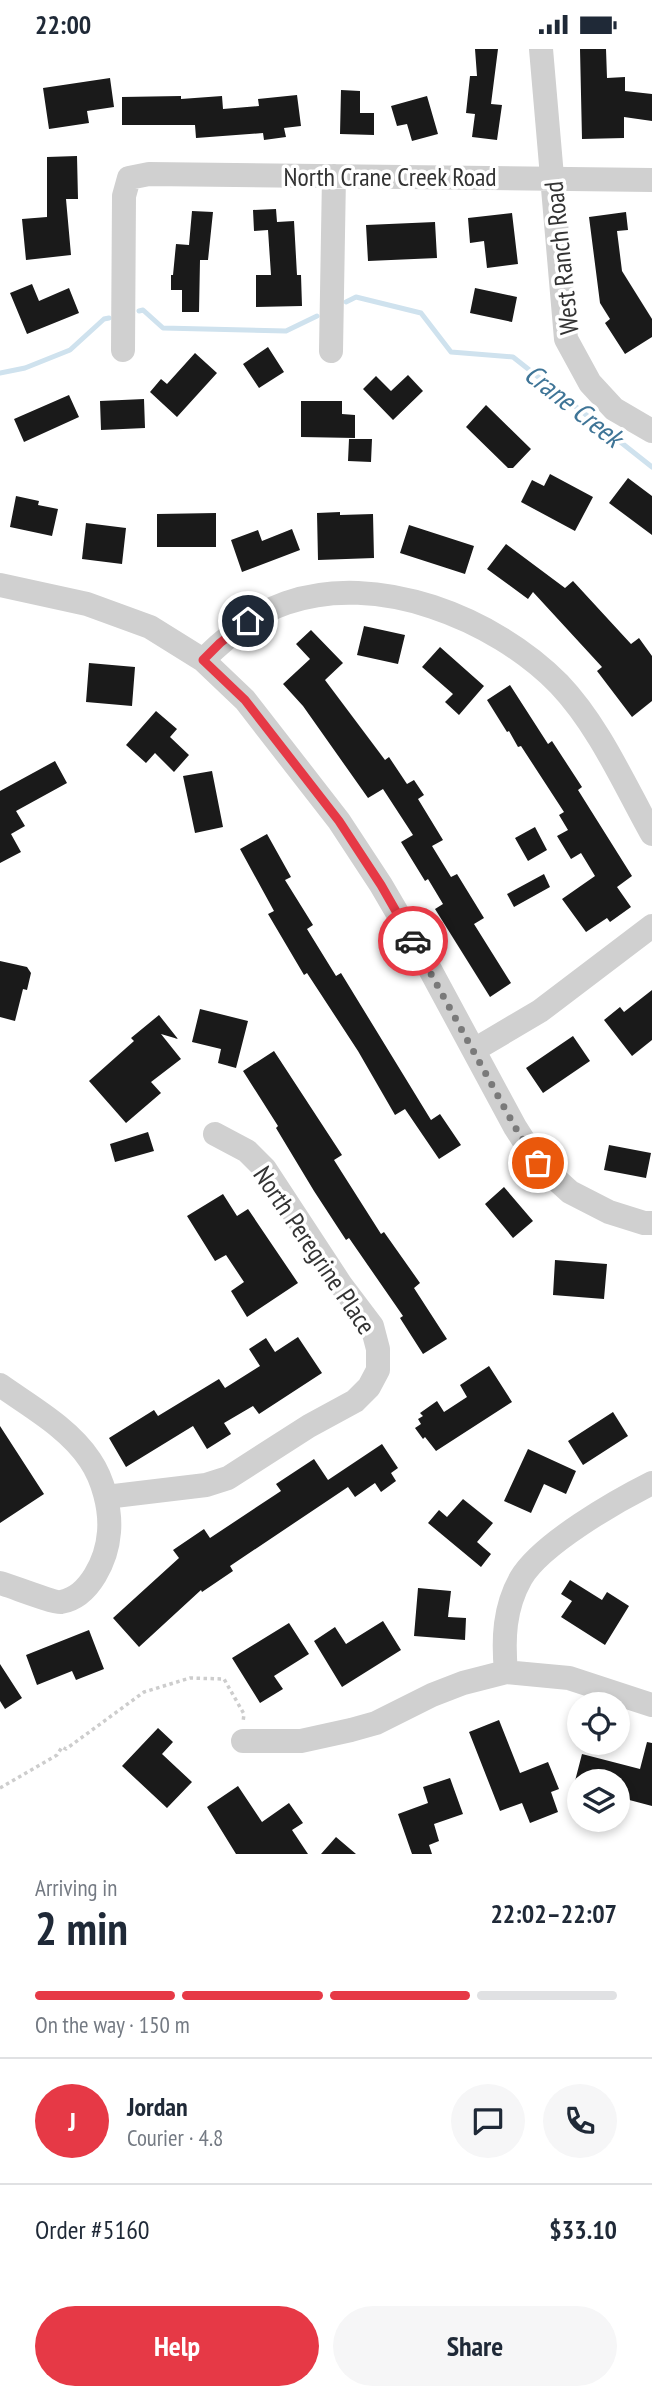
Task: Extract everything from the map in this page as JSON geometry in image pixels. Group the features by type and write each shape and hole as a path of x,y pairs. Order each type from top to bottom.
{"street":[{"name":"West Ranch Road","path":"541,49 566,339 590,383 614,409 652,431"},
{"name":"North Crane Creek Road","path":"123,350 124,197 129,178 149,174 652,180"},
{"path":"331,351 334,176"},
{"path":"0,585 88,604 150,627 203,660 245,700 339,821 381,885 515,1127 538,1163 570,1192 609,1212 652,1223"},
{"path":"203,660 248,621 286,603 328,593 397,596 460,616 517,647 560,685 593,729 652,834"},
{"path":"474,1050 540,1011 652,926"},
{"name":"North Peregrine Place","path":"106,1497 206,1486 228,1478 309,1426 355,1401 369,1387 378,1370 378,1349 372,1326 341,1285 265,1169 247,1151 215,1134"},
{"path":"0,1385 60,1427 90,1460 106,1497 109,1532 91,1585 76,1597 58,1602 0,1583"},
{"path":"506,1672 503,1636 509,1607 522,1576 547,1551 590,1518 652,1483"},
{"path":"243,1741 301,1741 351,1730 376,1723 463,1683 506,1672 569,1678 652,1705"}],"path":[{"path":"0,1789 57,1755 62,1747 66,1749 144,1692 190,1678 224,1679 244,1714 243,1741"}],"building":[{"path":"475,49 498,49 491,104 502,105 497,140 472,137 475,114 466,113 470,76 477,76"},
{"path":"580,49 606,49 607,78 625,77 625,91 652,94 652,121 624,117 624,138 582,139"},
{"path":"110,78 114,107 87,111 89,123 49,129 43,88"},
{"path":"341,90 360,91 360,113 374,113 374,135 340,134"},
{"path":"297,95 301,126 284,128 286,137 264,140 263,133 196,138 195,125 122,125 122,97 181,96 181,99 222,96 223,109 259,106 258,99"},
{"path":"427,96 438,134 412,141 407,124 397,126 391,106"},
{"path":"77,156 78,199 66,199 71,255 26,260 22,219 47,217 47,157"},
{"path":"276,209 277,222 294,221 302,306 256,307 256,275 271,275 268,230 254,231 253,210"},
{"path":"192,211 213,212 208,260 200,260 199,312 182,312 182,290 171,290 171,275 176,244 189,245"},
{"path":"626,212 628,230 617,231 622,271 652,319 652,337 625,354 605,323 610,319 600,303 589,217"},
{"path":"512,213 518,264 487,268 484,241 470,243 468,218"},
{"path":"435,222 437,258 368,261 366,225"},
{"path":"32,284 39,301 69,288 79,313 27,334 10,293"},
{"path":"475,288 517,297 512,322 470,313"},
{"path":"268,347 284,372 259,388 243,364"},
{"path":"195,353 217,373 177,417 150,392 161,379 167,384"},
{"path":"408,375 423,391 393,420 363,389 376,376 391,391"},
{"path":"69,395 79,417 24,442 14,419"},
{"path":"144,399 145,428 101,430 100,401"},
{"path":"301,401 342,401 342,414 355,415 355,438 301,437"},
{"path":"486,405 531,449 513,468 508,468 466,427"},
{"path":"349,439 372,439 371,462 348,461"},
{"path":"550,474 593,497 575,531 521,502 532,480 544,486"},
{"path":"628,478 652,496 652,535 609,503"},
{"path":"16,496 58,509 52,536 10,527"},
{"path":"340,512 340,515 373,514 374,558 318,560 317,513"},
{"path":"216,513 216,547 157,547 157,514"},
{"path":"86,523 126,528 122,564 82,559"},
{"path":"409,525 474,546 465,574 400,553"},
{"path":"292,529 300,550 242,572 231,540 258,530 262,541"},
{"path":"506,544 565,588 573,581 631,644 639,638 652,656 652,701 632,717 597,671 602,667 533,592 528,599 487,569"},
{"path":"364,626 405,635 398,664 357,655"},
{"path":"311,630 343,663 325,680 385,760 389,757 407,784 414,780 424,795 418,799 443,840 432,846 451,877 457,874 484,918 474,924 511,983 490,997 435,909 443,904 401,842 413,835 383,789 368,798 303,706 283,684 310,659 296,644"},
{"path":"440,647 484,686 459,715 445,702 453,694 422,667"},
{"path":"89,663 135,667 132,706 86,702"},
{"path":"510,685 548,744 552,741 582,787 578,790 632,876 617,887 631,907 610,922 607,918 586,932 562,899 595,876 581,853 571,859 557,836 568,830 559,815 564,812 487,700"},
{"path":"156,711 177,729 170,737 189,755 174,772 155,753 146,763 126,745"},
{"path":"55,761 67,783 16,811 25,826 11,834 21,852 0,863 0,791"},
{"path":"212,771 223,827 195,833 183,776"},
{"path":"535,827 547,850 528,861 515,838"},
{"path":"267,834 291,877 285,880 313,925 307,929 336,976 341,973 431,1120 440,1114 461,1145 439,1159 405,1109 395,1115 358,1051 307,973 304,975 268,914 274,911 240,849"},
{"path":"544,874 550,887 514,907 507,894"},
{"path":"0,961 27,967 31,973 27,990 23,989 15,1021 0,1017"},
{"path":"652,990 652,1040 632,1056 604,1020 620,1007 624,1012"},
{"path":"200,1009 248,1021 236,1068 218,1063 221,1049 192,1042"},
{"path":"159,1015 178,1039 161,1034 181,1059 151,1082 161,1093 126,1123 89,1081 134,1041 131,1038"},
{"path":"573,1036 590,1061 543,1093 526,1068"},
{"path":"274,1051 342,1155 334,1160 381,1234 384,1232 420,1283 414,1288 447,1339 423,1354 400,1318 403,1316 349,1238 346,1240 314,1191 276,1128 278,1126 243,1071"},
{"path":"148,1132 154,1151 115,1162 110,1144"},
{"path":"609,1145 651,1153 646,1178 604,1170"},
{"path":"504,1187 533,1221 513,1238 485,1204"},
{"path":"223,1194 237,1216 248,1209 298,1283 247,1317 231,1291 244,1282 226,1255 215,1261 187,1216"},
{"path":"555,1260 607,1264 604,1299 553,1295"},
{"path":"298,1337 322,1373 259,1414 253,1406 224,1423 231,1434 207,1449 193,1426 126,1467 109,1438 154,1410 158,1416 219,1379 225,1388 260,1366 249,1349 266,1338 275,1352"},
{"path":"489,1366 512,1402 436,1451 415,1428 421,1424 418,1419 423,1416 420,1413 437,1401 444,1412 467,1397 460,1385"},
{"path":"613,1412 628,1436 583,1465 568,1441"},
{"path":"0,1426 44,1494 0,1523"},
{"path":"382,1444 398,1468 391,1473 396,1481 381,1492 375,1483 355,1497 348,1487 230,1566 233,1571 202,1592 201,1590 139,1647 113,1618 179,1558 173,1550 204,1529 210,1538 281,1491 276,1484 314,1459 328,1480"},
{"path":"528,1449 576,1471 566,1494 544,1484 531,1513 504,1501"},
{"path":"463,1499 493,1523 477,1542 491,1554 481,1567 428,1523 439,1510 447,1517"},
{"path":"570,1580 602,1600 607,1592 629,1606 605,1645 561,1617 572,1601 561,1594"},
{"path":"418,1588 451,1591 448,1617 466,1618 465,1640 414,1636"},
{"path":"383,1621 401,1650 342,1687 314,1641 335,1627 346,1644"},
{"path":"289,1623 309,1654 274,1676 283,1689 260,1703 232,1658"},
{"path":"89,1630 104,1669 76,1680 72,1671 37,1685 26,1655"},
{"path":"0,1664 22,1698 5,1709 0,1701"},
{"path":"499,1720 520,1773 548,1762 559,1789 551,1792 558,1812 530,1823 522,1803 500,1811 469,1732"},
{"path":"158,1728 173,1742 162,1754 192,1782 167,1808 122,1766"},
{"path":"647,1742 652,1743 652,1806 630,1800 630,1769 578,1769 582,1755 586,1755 640,1769"},
{"path":"450,1778 463,1814 434,1824 439,1841 429,1845 432,1854 412,1854 398,1814 428,1803 423,1787"},
{"path":"238,1786 262,1822 289,1803 303,1823 292,1830 308,1854 236,1854 207,1807"},
{"path":"336,1837 356,1854 321,1854"}],"waterway":[{"name":"Crane Creek","path":"346,302 356,297 421,313 451,352 513,357 652,467"},
{"name":"Crane Creek","path":"139,311 143,310 163,328 286,331 317,316"},
{"name":"Crane Creek","path":"0,373 25,368 70,350 104,319 109,318"}],"way so far":[{"path":"413,941 515,1127 538,1163"}],"route":[{"path":"248,621 203,660 245,700 339,821 381,885 413,941"}]}
